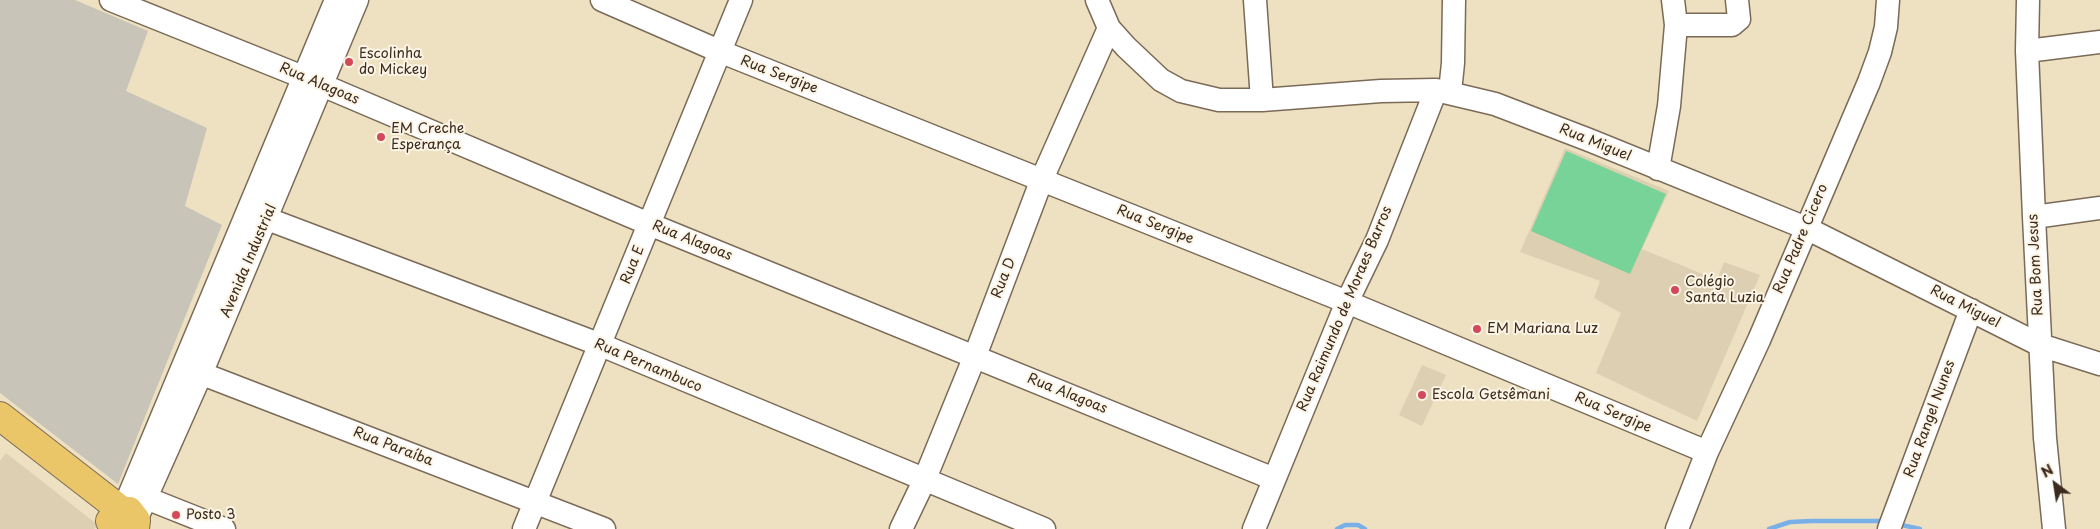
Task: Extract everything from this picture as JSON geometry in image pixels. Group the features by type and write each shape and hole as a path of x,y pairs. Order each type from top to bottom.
{"main road":[{"path":"0,416 126,521"}],"street":[{"name":"Rua Alagoas","path":"111,0 313,81 649,224 1274,479"},
{"name":"Avenida Industrial","path":"313,81 336,0"},
{"name":"Avenida Industrial","path":"126,521 258,215 313,81 357,0"},
{"name":"Rua Sergipe","path":"602,0 719,51 1347,302 1707,452"},
{"name":"Rua E","path":"524,529 741,0"},
{"name":"Rua Miguel","path":"1097,0 1109,28 1161,80 1182,90 1219,100 1262,100 1381,91 1443,91 1495,104 1806,228 2040,345 2100,364"},
{"path":"1255,0 1262,100"},
{"name":"Rua Raimundo de Moraes Barros","path":"1254,529 1347,302 1377,240 1443,91 1453,63 1454,0"},
{"path":"1658,168 1669,106 1676,25 1673,0"},
{"path":"1676,25 1734,24 1739,19 1738,0"},
{"name":"Rua Padre Cicero","path":"1677,529 1707,452 1759,340 1880,52 1886,27 1888,0"},
{"name":"Rua Bom Jesus","path":"2028,0 2027,52 2040,345 2045,438 2054,529"},
{"name":"Rua D","path":"901,529 924,481 975,356 1042,179 1109,28"},
{"path":"2027,52 2100,42"},
{"path":"2034,217 2100,208"},
{"name":"Rua Pernambuco","path":"258,215 601,345 924,481 1044,529"},
{"name":"Rua Rangel Nunes","path":"1889,529 1971,310"},
{"name":"Rua Paraíba","path":"192,370 604,529"},
{"path":"126,521 224,529"}],"shaded area":[{"path":"0,0 75,0 148,31 126,91 207,128 185,206 222,225 118,484 0,393"},
{"name":"Colégio Santa Luzia","path":"1565,148 1669,191 1642,249 1717,280 1724,262 1760,275 1697,421 1596,373 1621,313 1594,298 1600,281 1520,252"},
{"name":"Escola Getsêmani","path":"1422,365 1446,375 1422,426 1399,415"},
{"path":"6,453 98,525 94,529 0,529 0,461"}],"green space":[{"path":"1566,151 1666,194 1630,274 1531,231"}],"waterway":[{"path":"1769,529 1790,522 1885,521"},
{"path":"1897,524 1920,529"},
{"path":"1337,529 1345,525 1358,525 1365,529"}],"place":[{"name":"Escolinha do Mickey","path":"349,62"},
{"name":"EM Creche Esperança","path":"381,137"},
{"name":"Colégio Santa Luzia","path":"1675,290"},
{"name":"EM Mariana Luz","path":"1477,329"},
{"name":"Escola Getsêmani","path":"1422,395"},
{"name":"Posto 3","path":"176,515"}]}
